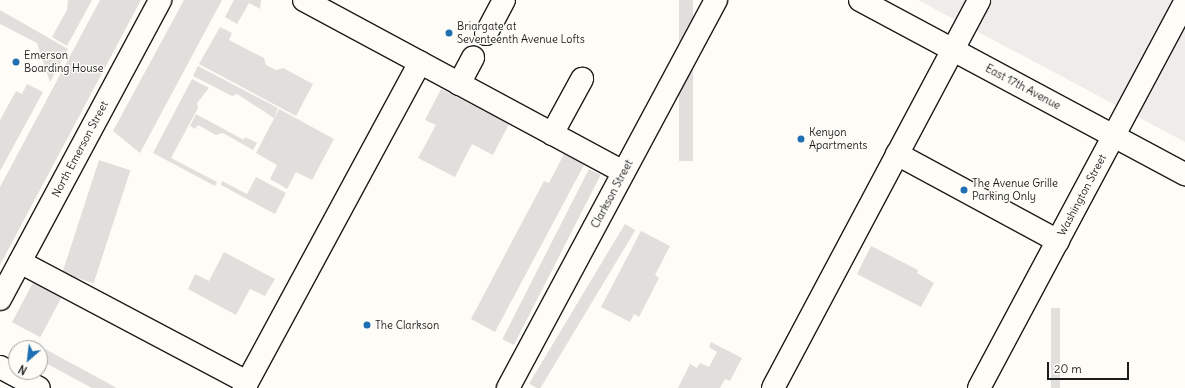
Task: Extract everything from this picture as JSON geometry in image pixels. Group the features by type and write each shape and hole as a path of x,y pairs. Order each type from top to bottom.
{"street":[{"name":"North Emerson Street","path":"0,299 160,0"},
{"path":"304,0 624,172"},
{"path":"486,34 504,0"},
{"name":"Clarkson Street","path":"508,388 716,0"},
{"name":"East 17th Avenue","path":"860,0 1185,174"},
{"path":"772,388 979,0"},
{"name":"Washington Street","path":"980,388 1185,2"},
{"path":"459,84 473,58"},
{"path":"20,262 245,385 420,62"},
{"path":"552,134 582,79"},
{"path":"897,154 1058,241"},
{"path":"0,367 39,388"}],"shaded area":[{"path":"68,0 92,0 67,46 52,37 67,10"},
{"path":"100,0 141,0 0,265 0,187"},
{"path":"184,0 222,0 140,153 113,131"},
{"path":"234,0 261,0 260,9 249,3 237,24 225,17"},
{"path":"679,0 693,0 693,161 679,161"},
{"path":"918,0 1185,0 1185,142"},
{"path":"0,10 68,49 50,82 37,43 0,24"},
{"path":"220,27 232,33 229,40 264,58 266,65 276,70 283,68 313,84 296,116 199,64"},
{"path":"198,66 278,108 274,118 237,94 232,96 193,76"},
{"path":"192,79 209,88 197,103 198,108 171,158 217,182 215,186 153,153"},
{"path":"27,84 43,92 0,171 0,120 16,91 22,94"},
{"path":"441,89 509,124 493,155 472,144 455,177 418,158 436,125 425,120"},
{"path":"279,109 334,139 312,180 296,172 287,189 270,179 277,165 256,153"},
{"path":"196,114 244,140 245,137 257,143 253,150 223,133 216,135 198,125 195,129 190,126"},
{"path":"564,154 584,165 495,332 471,319 544,181 549,183"},
{"path":"99,160 130,170 94,283 62,273"},
{"path":"589,169 601,175 514,345 502,339"},
{"path":"256,177 286,193 275,214 221,185 222,181 247,194"},
{"path":"625,224 635,230 540,388 537,388 529,383"},
{"path":"641,231 670,246 655,275 659,278 639,317 634,314 630,322 601,307"},
{"path":"871,246 918,270 917,273 934,283 921,307 857,274"},
{"path":"224,252 275,279 265,296 250,289 236,315 188,289 195,274 209,281"},
{"path":"35,279 63,294 40,337 12,322"},
{"path":"1051,308 1060,308 1060,388 1051,388"},
{"path":"711,342 742,358 730,381 725,379 720,388 678,388 690,364 697,368 700,363 709,367 717,352 709,347"},
{"path":"48,351 117,388 92,388 48,364"}],"place":[{"name":"Briargate at Seventeenth Avenue Lofts","path":"449,33"},
{"name":"Emerson Boarding House","path":"16,62"},
{"name":"Kenyon Apartments","path":"801,139"},
{"name":"The Avenue Grille Parking Only","path":"964,190"},
{"name":"The Clarkson","path":"367,325"}]}
